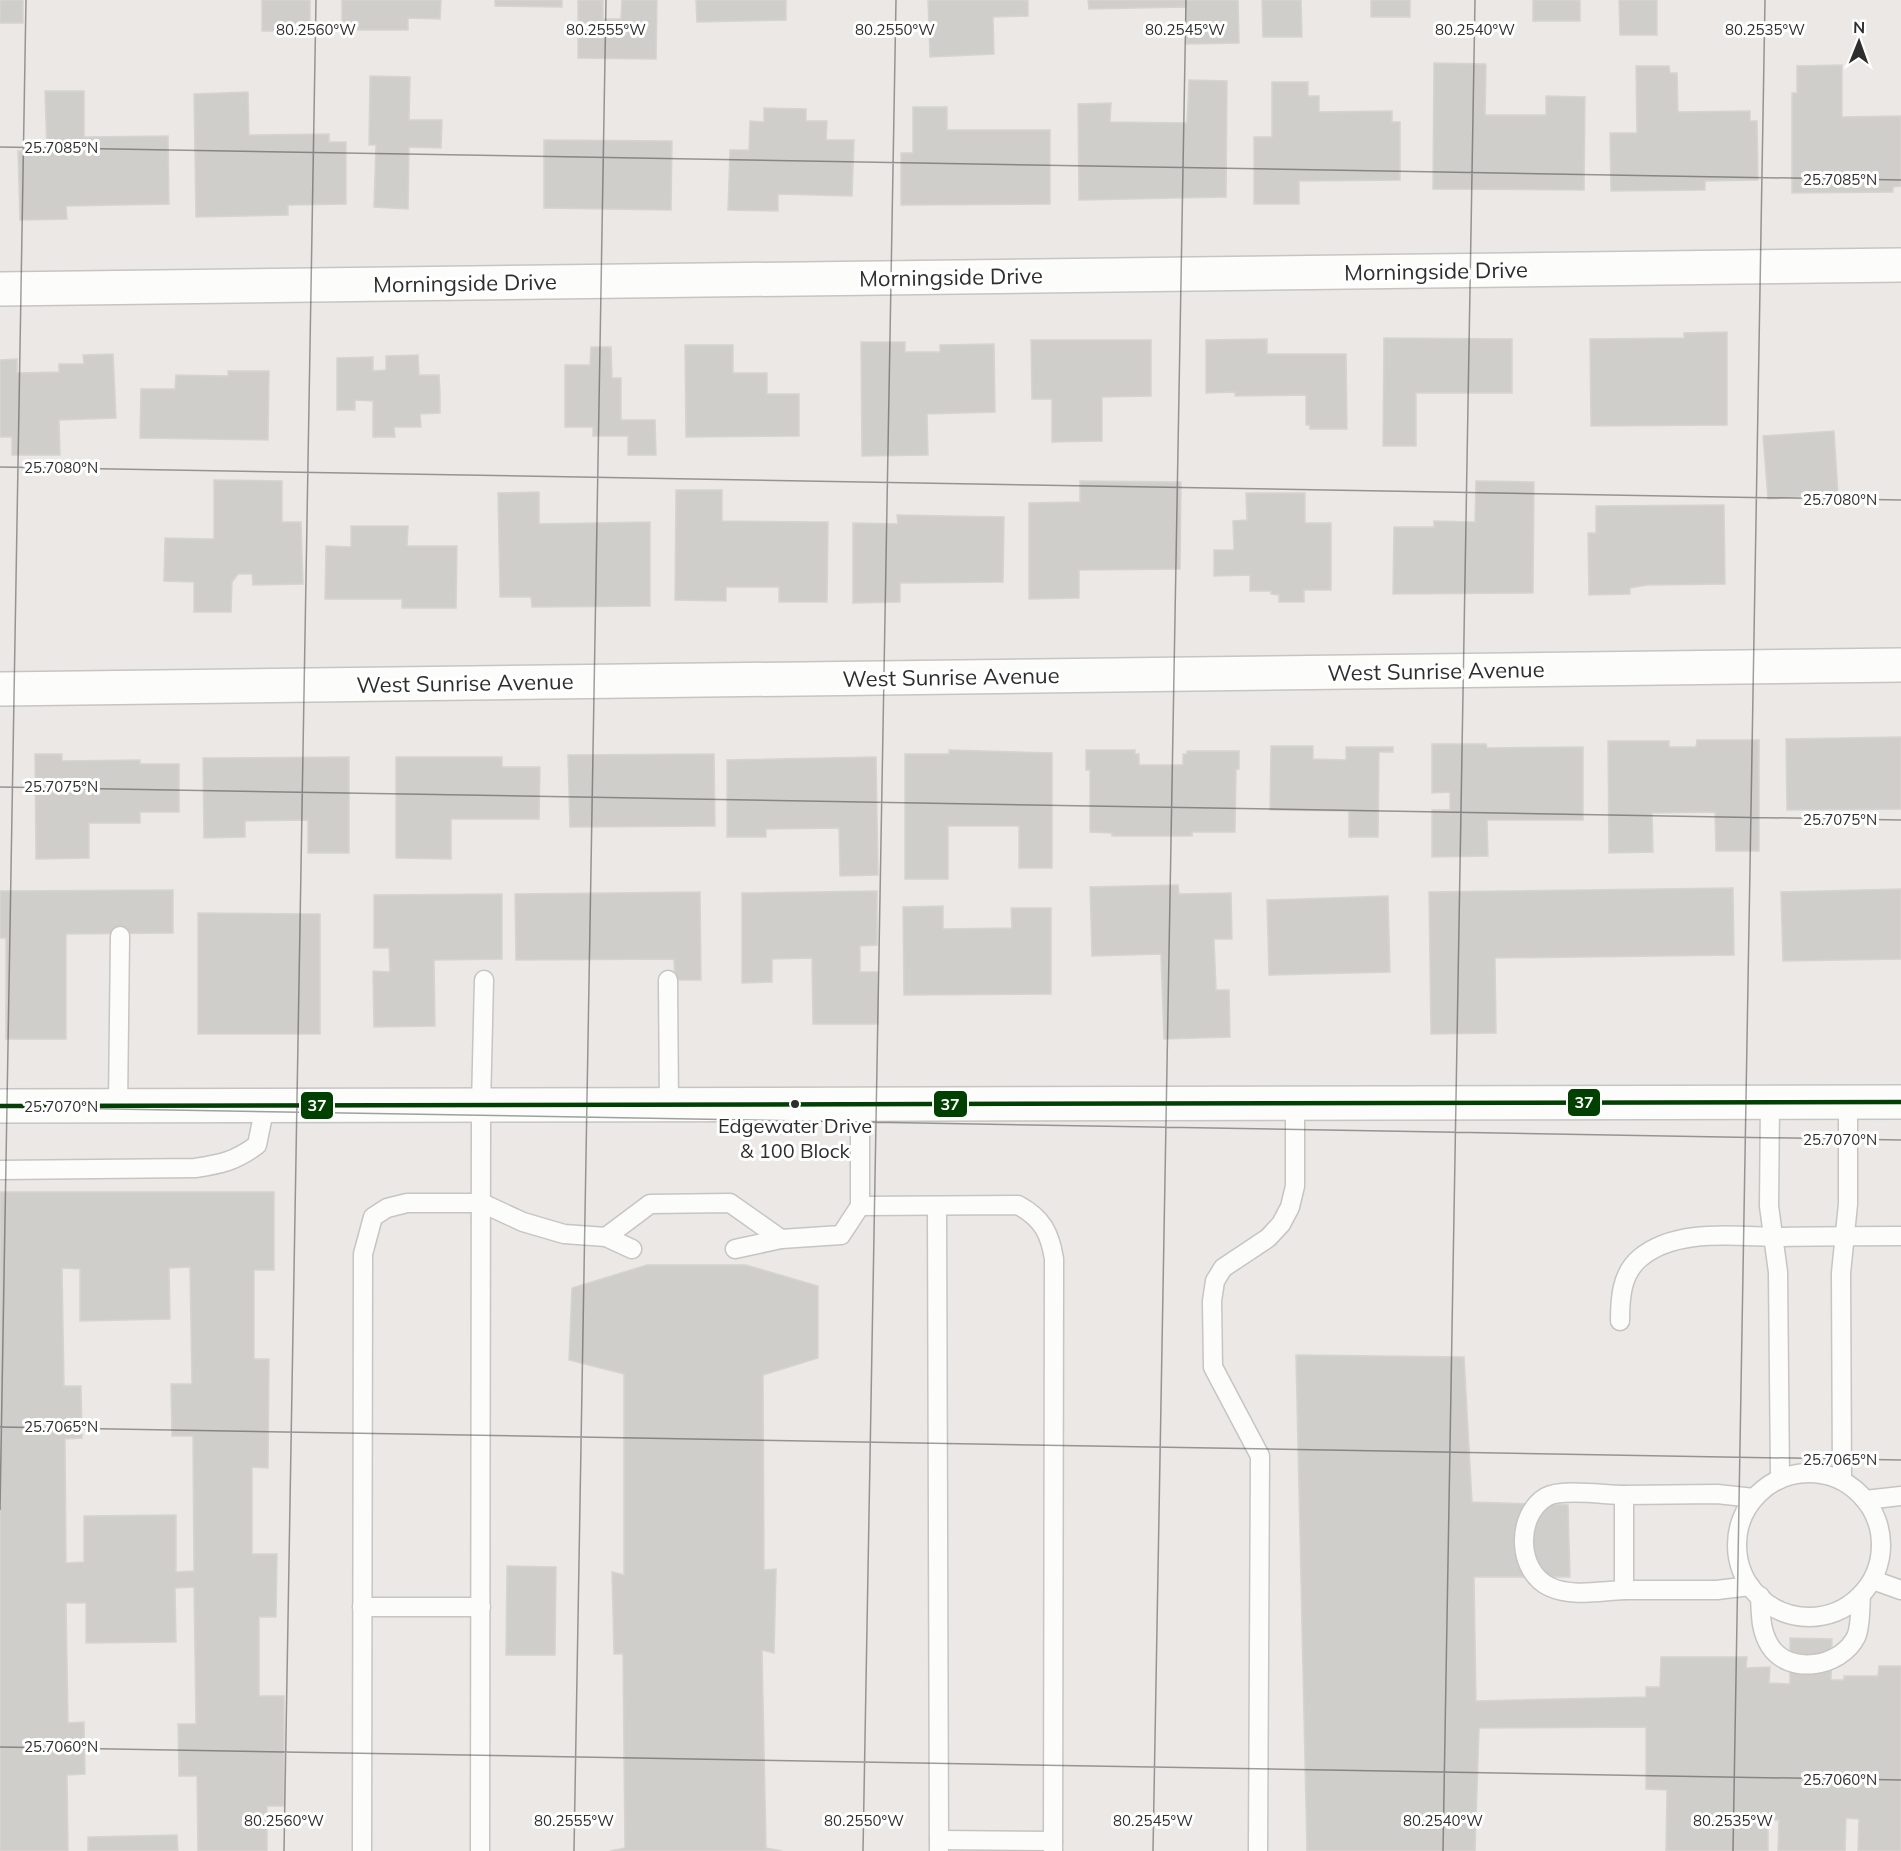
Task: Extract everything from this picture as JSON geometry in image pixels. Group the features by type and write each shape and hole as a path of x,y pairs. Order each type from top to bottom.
{"street":[{"name":"Morningside Drive","path":"0,289 1901,265"},
{"name":"West Sunrise Avenue","path":"0,688 1901,665"},
{"path":"0,1106 860,1106 1901,1102"}],"lane":[{"path":"118,1106 120,936"},
{"path":"480,1851 481,1106 484,980"},
{"path":"668,980 669,1106"},
{"path":"1842,1480 1841,1273 1848,1204 1848,1101"},
{"path":"1770,1102 1769,1206 1778,1272 1780,1479"},
{"path":"1258,1851 1260,1456 1213,1367 1212,1301 1215,1281 1222,1268 1268,1238 1281,1224 1290,1207 1295,1186 1295,1104"},
{"path":"0,1170 195,1168 218,1164 238,1159 257,1144 265,1106"},
{"path":"735,1250 781,1239 841,1235 860,1206 860,1106"},
{"path":"362,1851 363,1254 366,1232 373,1217 387,1208 407,1203 482,1203 523,1222 564,1234 606,1237 632,1249"},
{"path":"606,1237 650,1204 730,1203 781,1239"},
{"path":"860,1206 1018,1205 1035,1214 1051,1241 1054,1260 1053,1846 939,1846 937,1206"},
{"path":"1620,1321 1623,1285 1630,1269 1640,1258 1672,1242 1693,1238 1901,1236"},
{"path":"1819,1473 1842,1480 1858,1491 1879,1523 1882,1543 1880,1562 1873,1580 1861,1595 1836,1611 1808,1617 1788,1614 1767,1603 1755,1591 1740,1565 1736,1541 1742,1518 1754,1498 1780,1479 1795,1474 1819,1473"},
{"path":"1754,1498 1717,1494 1570,1493 1546,1497 1528,1519 1523,1534 1524,1548 1530,1565 1547,1586 1562,1592 1755,1591"},
{"path":"1624,1495 1624,1590"},
{"path":"1865,1500 1901,1496"},
{"path":"1873,1580 1901,1590"},
{"path":"1755,1591 1762,1628 1771,1647 1780,1657 1793,1664 1809,1665 1836,1658 1857,1636 1861,1595"},
{"path":"362,1607 480,1607"}],"building":[{"path":"0,0 23,0 23,23 0,23"},
{"path":"262,0 310,0 310,31 262,31"},
{"path":"342,0 441,0 440,19 408,18 408,30 342,30"},
{"path":"495,0 562,0 562,7 495,6"},
{"path":"578,0 603,0 603,19 621,19 622,0 657,0 656,59 578,58"},
{"path":"696,0 786,0 786,20 697,22"},
{"path":"928,0 1028,0 1028,16 993,17 994,54 930,57"},
{"path":"1088,0 1238,0 1239,43 1186,44 1186,7 1089,9"},
{"path":"1262,0 1301,0 1302,37 1263,37"},
{"path":"1371,0 1410,0 1410,17 1371,17"},
{"path":"1533,0 1580,0 1580,21 1533,21"},
{"path":"1619,0 1657,0 1657,35 1620,35"},
{"path":"1434,63 1486,64 1485,115 1546,115 1546,96 1585,97 1584,190 1433,189"},
{"path":"1842,65 1842,117 1901,116 1901,186 1893,187 1893,192 1792,193 1792,93 1797,93 1797,66"},
{"path":"1636,66 1669,66 1670,73 1677,73 1678,112 1750,111 1750,121 1757,121 1758,180 1705,181 1705,190 1611,191 1610,133 1637,133"},
{"path":"370,76 410,77 409,120 442,120 441,148 409,147 408,209 374,207 376,145 369,145"},
{"path":"1189,80 1227,81 1226,197 1079,200 1078,104 1111,103 1110,122 1187,123"},
{"path":"1272,82 1308,82 1308,96 1319,96 1319,112 1392,111 1392,122 1400,122 1400,180 1299,181 1299,204 1254,204 1254,137 1272,137"},
{"path":"45,91 84,91 84,137 168,136 169,204 66,206 67,219 20,220 18,151 47,151"},
{"path":"248,92 249,135 329,134 329,142 346,142 346,204 288,205 288,215 196,217 194,94"},
{"path":"913,107 947,107 947,130 1050,130 1050,204 901,205 901,153 913,153"},
{"path":"764,108 806,109 806,121 827,121 826,140 854,140 852,196 778,194 778,211 728,210 730,150 749,150 750,121 764,122"},
{"path":"544,140 672,141 671,210 544,208"},
{"path":"1727,332 1727,425 1591,426 1590,339 1684,338 1684,333"},
{"path":"1384,338 1512,339 1512,393 1416,393 1416,446 1383,446"},
{"path":"1267,339 1267,354 1346,354 1347,429 1310,429 1310,425 1306,425 1306,395 1235,396 1235,392 1206,393 1206,340"},
{"path":"1031,340 1151,340 1151,396 1102,397 1102,441 1052,442 1052,399 1032,399"},
{"path":"861,342 905,342 905,352 940,352 940,345 994,344 995,412 927,414 928,455 862,456"},
{"path":"685,345 733,345 733,373 767,373 767,394 799,394 799,436 686,437"},
{"path":"591,347 611,347 612,378 621,378 621,420 655,420 656,455 628,455 628,436 593,436 593,427 565,427 565,365 590,365"},
{"path":"113,354 116,418 59,420 60,455 12,455 12,437 0,437 0,360 17,359 17,373 59,372 59,364 84,364 83,355"},
{"path":"418,355 419,375 439,375 440,394 440,413 420,414 421,427 394,427 395,437 373,437 373,401 355,400 355,410 337,410 337,358 373,357 373,371 386,370 386,356"},
{"path":"228,371 269,371 268,440 140,438 141,389 175,389 176,375 228,376"},
{"path":"1834,431 1838,494 1768,499 1763,436"},
{"path":"214,480 282,481 282,522 301,522 303,584 253,585 252,574 238,574 232,582 231,612 194,612 194,582 164,581 165,538 214,539"},
{"path":"1080,481 1181,482 1180,569 1079,570 1079,598 1029,599 1029,503 1080,502"},
{"path":"1476,481 1534,482 1533,593 1393,594 1394,527 1434,527 1434,521 1475,522"},
{"path":"676,490 722,490 722,521 828,522 827,602 779,602 779,587 726,587 726,601 675,600"},
{"path":"539,492 539,524 650,522 650,606 532,607 531,597 500,597 498,493"},
{"path":"1246,493 1305,493 1305,523 1331,523 1331,590 1304,590 1304,602 1279,602 1279,595 1271,594 1271,591 1250,591 1250,575 1214,576 1214,550 1234,550 1233,521 1247,520"},
{"path":"1724,505 1725,584 1647,585 1630,588 1630,594 1589,595 1588,533 1596,533 1596,506"},
{"path":"897,515 1004,517 1003,582 900,583 900,602 853,603 853,523 898,524"},
{"path":"351,526 408,526 407,546 457,546 456,608 402,608 402,599 325,599 326,546 351,547"},
{"path":"1901,737 1901,809 1787,810 1786,739"},
{"path":"1697,740 1759,740 1759,851 1716,851 1715,812 1652,813 1653,852 1609,853 1608,741 1669,741 1669,747 1696,747"},
{"path":"1432,744 1486,744 1487,748 1583,747 1583,820 1487,820 1488,856 1432,857 1432,810 1450,810 1450,792 1432,793"},
{"path":"1271,746 1313,746 1313,759 1346,760 1346,747 1393,747 1393,752 1379,752 1378,837 1349,837 1349,811 1270,810"},
{"path":"949,750 1052,753 1052,868 1019,868 1019,826 948,826 948,879 905,879 905,754 949,754"},
{"path":"1086,750 1135,750 1135,754 1139,754 1139,765 1183,765 1183,754 1187,754 1187,751 1239,751 1239,769 1236,769 1235,832 1192,832 1192,836 1112,836 1112,833 1090,832 1090,770 1086,770"},
{"path":"35,754 62,754 62,761 140,760 140,764 179,764 179,812 140,812 140,823 89,823 89,858 36,859"},
{"path":"714,754 715,826 570,827 568,755"},
{"path":"349,757 349,853 308,853 308,820 245,821 245,837 204,838 203,758"},
{"path":"396,757 502,757 502,767 540,767 539,819 451,819 451,859 396,858"},
{"path":"876,757 878,875 840,876 839,828 766,829 766,837 727,837 727,760"},
{"path":"1178,885 1179,894 1231,893 1232,939 1214,939 1216,990 1229,990 1230,1037 1164,1039 1161,954 1092,956 1090,887"},
{"path":"1733,888 1734,955 1495,958 1496,1033 1431,1034 1429,892"},
{"path":"1901,889 1901,959 1783,961 1781,892"},
{"path":"173,890 173,933 66,934 66,1039 6,1039 6,938 0,938 0,891"},
{"path":"877,891 877,945 860,946 860,972 878,972 878,1024 813,1024 812,958 772,959 772,982 742,983 742,893"},
{"path":"700,892 701,980 675,980 674,959 516,960 515,894"},
{"path":"502,894 502,959 434,960 435,1026 374,1027 373,971 390,972 389,948 374,948 374,895"},
{"path":"1388,896 1390,972 1269,975 1267,900"},
{"path":"943,906 943,929 1012,928 1011,908 1051,908 1051,994 904,995 903,907"},
{"path":"198,913 320,914 320,1034 198,1034"},
{"path":"0,1192 274,1192 274,1270 254,1270 254,1359 269,1359 268,1468 252,1467 252,1554 277,1554 276,1617 259,1617 259,1696 284,1696 284,1806 267,1806 267,1851 198,1851 197,1776 179,1776 178,1724 196,1724 194,1587 175,1588 176,1642 86,1643 86,1603 66,1603 68,1723 84,1722 85,1774 67,1775 68,1851 0,1851","holes":["190,1267 192,1384 171,1384 172,1436 193,1436 194,1571 176,1572 176,1515 84,1516 84,1562 66,1563 65,1439 82,1438 81,1386 64,1386 62,1268 80,1269 80,1321 170,1319 169,1268"]},
{"path":"647,1265 746,1265 818,1286 818,1358 763,1375 764,1570 776,1569 774,1653 762,1650 766,1848 782,1851 610,1851 625,1848 623,1654 614,1654 612,1572 624,1575 624,1374 569,1360 572,1288"},
{"path":"1296,1355 1464,1357 1472,1502 1568,1505 1570,1577 1474,1577 1476,1701 1646,1697 1646,1687 1660,1687 1661,1657 1747,1657 1746,1668 1770,1667 1769,1683 1790,1684 1790,1638 1832,1639 1831,1680 1844,1680 1844,1676 1878,1676 1879,1666 1901,1666 1901,1851 1858,1851 1859,1819 1846,1818 1845,1851 1778,1851 1779,1820 1768,1820 1768,1851 1666,1851 1667,1790 1646,1789 1646,1727 1479,1728 1475,1851 1307,1851"},
{"path":"507,1566 556,1567 555,1655 506,1655"},
{"path":"177,1835 178,1851 88,1851 88,1837"}],"transit line":[{"name":"37","path":"0,1106 1901,1102"}],"place":[{"name":"Edgewater Drive & 100 Block","path":"795,1104"}]}
